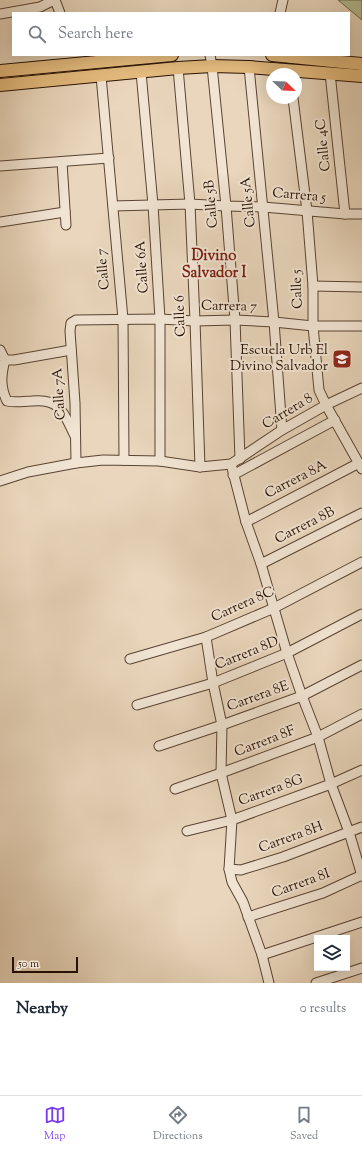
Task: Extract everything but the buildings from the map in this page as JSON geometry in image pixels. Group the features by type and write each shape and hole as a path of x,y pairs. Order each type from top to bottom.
{"main road":[{"path":"0,71 72,60 152,56"},
{"path":"282,56 362,64"},
{"path":"0,85 178,68 211,61 266,69"},
{"path":"302,72 362,76"}],"street":[{"path":"0,14 40,7 55,0 60,12"},
{"path":"280,12 283,0"},
{"name":"Calle 5B","path":"211,61 226,206 235,320 240,459"},
{"name":"Calle 5A","path":"249,67 274,322 282,430"},
{"name":"Calle 6","path":"178,68 190,204 200,468"},
{"name":"Calle 6A","path":"141,72 153,205 160,319 160,461"},
{"name":"Calle 4C","path":"330,73 345,214"},
{"name":"Calle 7","path":"101,76 122,320 124,460"},
{"name":"Calle 5","path":"293,104 307,211 313,286 313,326 319,390 360,466"},
{"path":"0,166 109,158"},
{"path":"62,162 66,225"},
{"name":"Carrera 5","path":"113,206 190,204 263,207 362,214"},
{"path":"0,222 65,212"},
{"path":"313,286 362,287"},
{"name":"Carrera 7","path":"72,323 76,320 160,319 195,321 235,320 313,326 362,326"},
{"name":"Calle 7A","path":"72,323 70,331 70,350 76,403 76,463"},
{"path":"0,350 5,360 1,376 2,393 7,401 14,402 39,400 52,402 62,410 76,439"},
{"path":"5,360 14,360 70,350"},
{"name":"Carrera 8","path":"231,464 282,430 326,405 362,388"},
{"path":"233,475 335,420"},
{"path":"0,481 28,472 76,463 103,460 160,461 200,468 231,464 246,522 261,564 302,696 318,737 331,784 362,876"},
{"name":"Carrera 8A","path":"246,522 360,466"},
{"name":"Carrera 8B","path":"261,564 362,513"},
{"name":"Carrera 8C","path":"130,659 206,637 274,608 362,562"},
{"name":"Carrera 8D","path":"137,705 213,683 288,653 362,614"},
{"path":"206,637 213,683 222,725 221,773 232,820 229,869 232,882 243,902 262,955 269,983"},
{"name":"Carrera 8E","path":"159,746 302,696 362,665"},
{"name":"Carrera 8F","path":"175,789 318,737 362,714"},
{"name":"Carrera 8G","path":"187,831 232,820 331,784 362,770"},
{"name":"Carrera 8H","path":"229,869 241,870 276,859 362,827"},
{"name":"Carrera 8I","path":"248,917 323,893 362,876"},
{"path":"262,955 362,922"},
{"path":"316,983 362,968"}],"green space":[{"path":"338,0 362,0 362,20"}],"place":[{"name":"Escuela Urb El Divino Salvador","path":"342,359"}],"district":[{"name":"Divino Salvador I","path":"214,264"}]}
